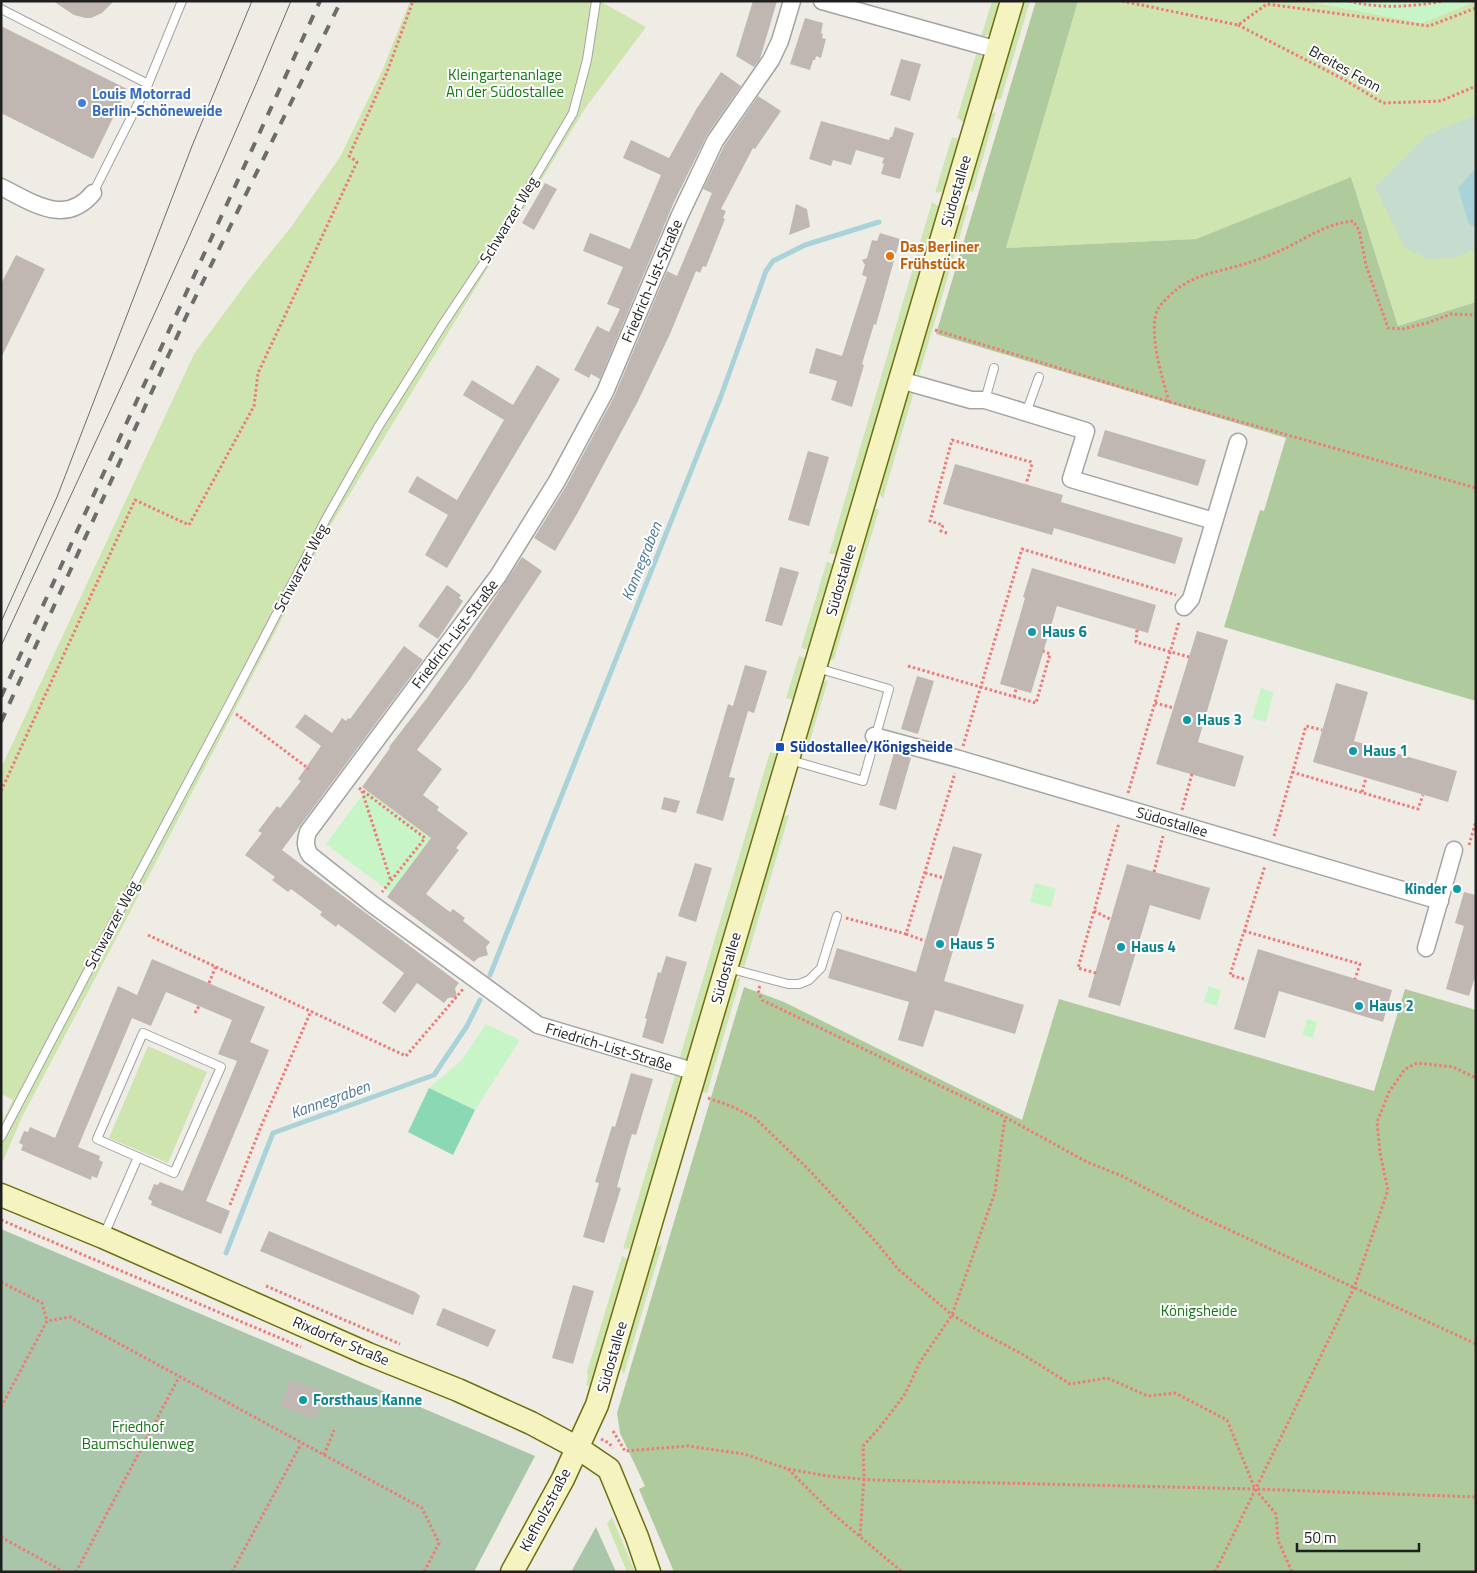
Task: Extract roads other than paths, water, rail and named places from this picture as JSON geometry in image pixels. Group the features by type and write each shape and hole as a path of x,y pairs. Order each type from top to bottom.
{"street":[{"name":"Friedrich-List-Straße","path":"696,1072 538,1025 372,904 310,855 306,844 308,832 498,576 557,481 605,392 679,216 714,141 772,60 792,1"},
{"path":"822,1 998,50"},
{"name":"Südostallee","path":"578,1448 597,1405 1012,1"},
{"path":"1,187 38,206 54,210 69,209 79,205 87,201 93,193"},
{"path":"900,380 971,400 985,400 1086,430 1071,479 1214,521"},
{"path":"1187,603 1238,442"},
{"name":"Südostallee","path":"874,736 1440,901"},
{"path":"1426,948 1454,850"},
{"name":"Rixdorfer Straße","path":"1,1195 103,1237 368,1354 458,1390 531,1423 578,1448"},
{"path":"578,1448 609,1469 638,1537 649,1572"},
{"name":"Kiefholzstraße","path":"512,1572 578,1448"},
{"path":"638,1537 658,1572"}],"lane":[{"path":"93,193 148,84 182,1"},
{"name":"Schwarzer Weg","path":"1,1138 120,908 228,708 326,519 377,429 489,255 573,113 587,60 596,1"},
{"path":"1,9 148,84"},
{"path":"985,400 994,368"},
{"path":"1026,413 1038,377"},
{"path":"788,759 863,781 874,736 889,689 815,667"},
{"path":"726,968 788,984 799,984 809,980 821,968 837,916"},
{"path":"143,1033 220,1067 174,1173 138,1157 97,1139 143,1033"},
{"path":"103,1237 138,1157"}],"water":[{"path":"1476,168 1476,228 1469,224 1458,188"}],"waterway":[{"name":"Kannegraben","path":"490,975 721,396 766,271 773,261 805,245 879,222"},
{"name":"Kannegraben","path":"226,1253 273,1133 434,1075 467,1026 480,1000"}],"tram line":[{"path":"1,622 57,497 192,146 252,1"},
{"path":"1,646 222,164 291,1"}],"railway":[{"path":"1,697 320,1"},
{"path":"1,722 191,306 341,1"}],"place":[{"name":"Louis Motorrad Berlin-Schöneweide","path":"82,103"},
{"name":"Das Berliner Frühstück","path":"890,256"},
{"name":"Haus 6","path":"1032,632"},
{"name":"Haus 3","path":"1187,720"},
{"name":"Südostallee/Königsheide","path":"780,747"},
{"name":"Haus 1","path":"1353,751"},
{"name":"Kinder","path":"1457,889"},
{"name":"Haus 5","path":"940,944"},
{"name":"Haus 4","path":"1121,947"},
{"name":"Haus 2","path":"1359,1006"},
{"name":"Forsthaus Kanne","path":"303,1400"}],"park label":[{"name":"Kleingartenanlage An der Südostallee","path":"505,84"},
{"name":"Königsheide","path":"1199,1311"},
{"name":"Friedhof Baumschulenweg","path":"138,1436"}]}
